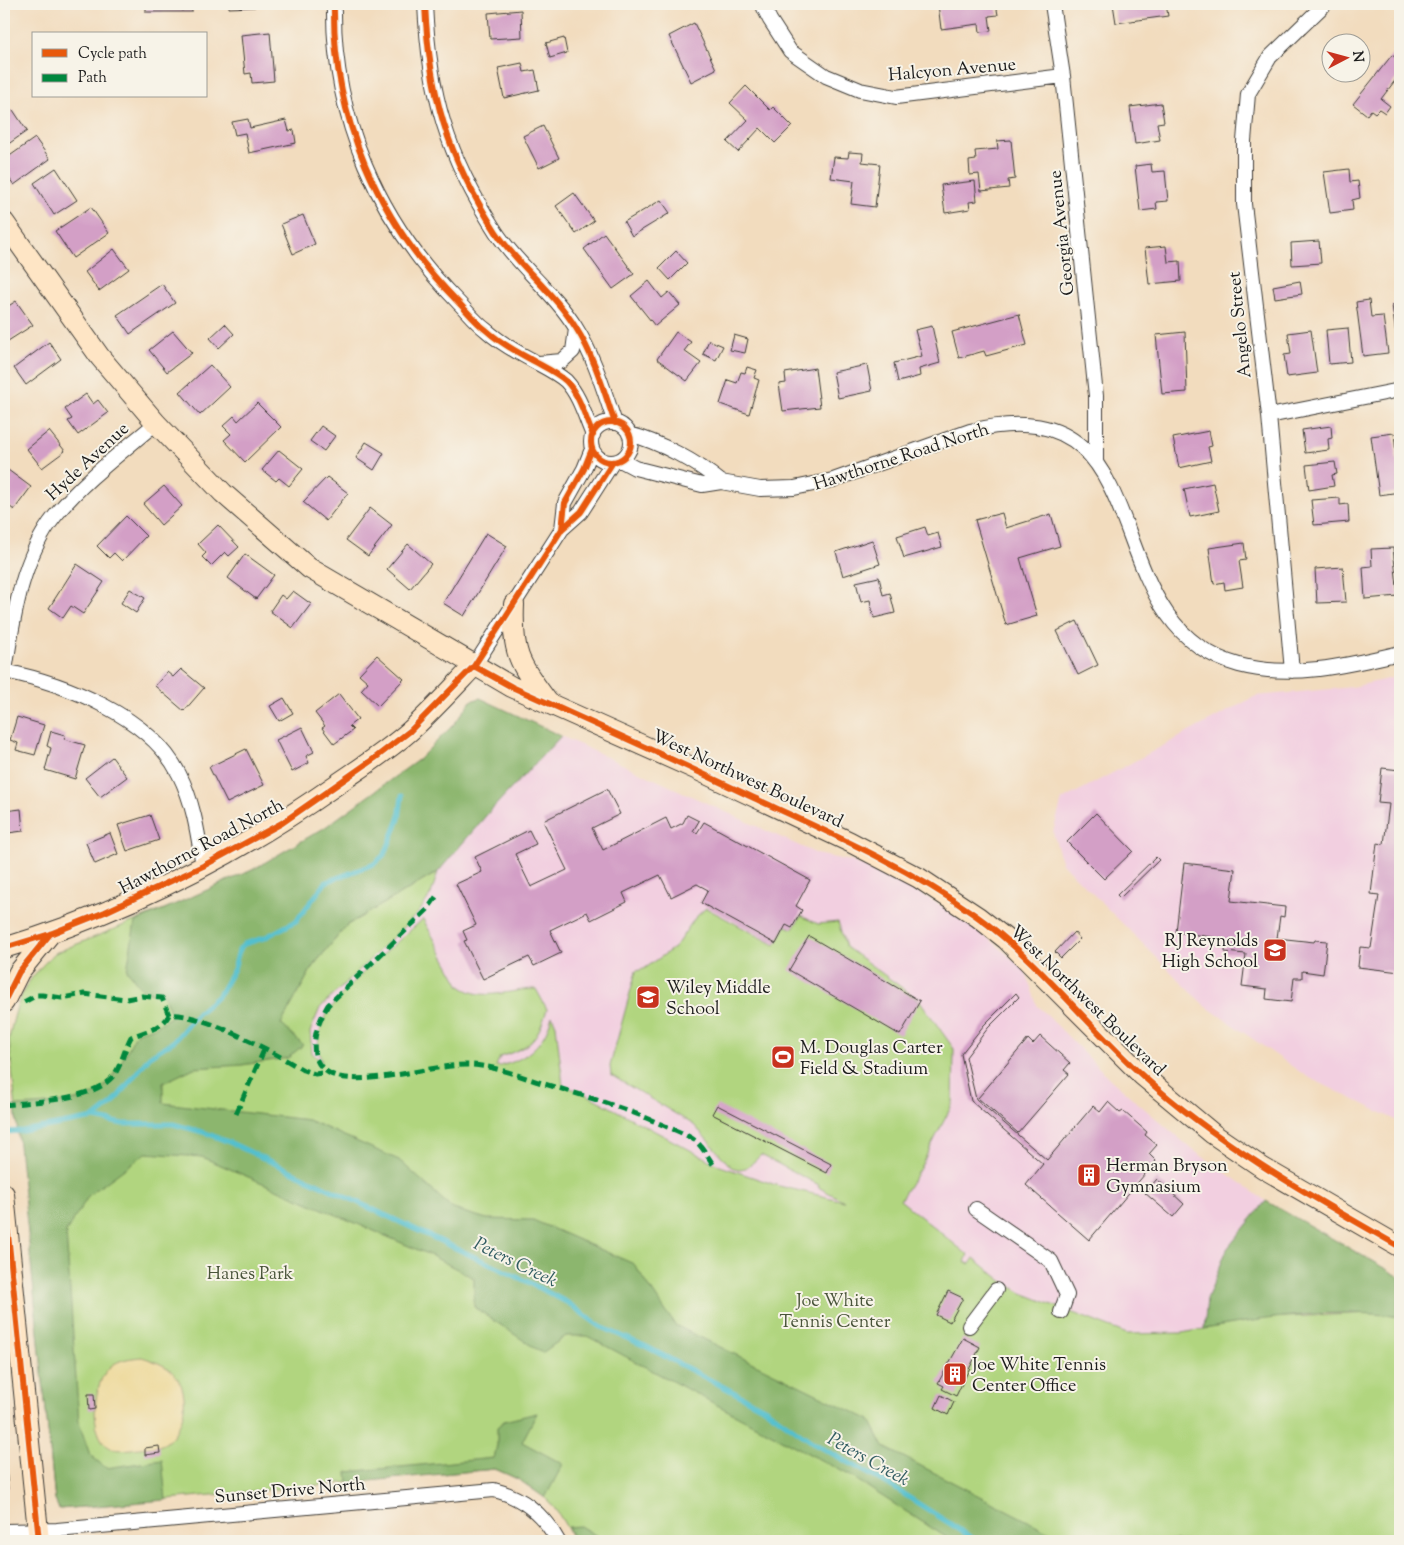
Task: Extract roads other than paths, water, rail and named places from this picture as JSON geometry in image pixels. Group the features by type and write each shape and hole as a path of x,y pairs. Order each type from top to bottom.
{"main road":[{"name":"West Northwest Boulevard","path":"4,222 100,357 156,423 223,493 309,568 474,666 548,703 841,838 919,878 978,917 1006,939 1142,1075 1213,1134 1263,1168 1400,1247"},
{"path":"514,604 513,639 517,656 524,671 548,703"},
{"name":"Hawthorne Road North","path":"4,948 50,934 105,912 203,866 282,823 375,758 410,730 474,666"},
{"path":"4,1002 19,972 50,934"},
{"path":"4,1194 39,1536"}],"street":[{"path":"334,4 337,52 344,96 354,139 377,193 410,245 439,283 485,330 565,381 578,399 592,442 600,459 616,461 625,457 631,446 629,434 621,425 615,423 599,426 592,442"},
{"path":"425,4 433,86 441,122 454,156 497,233 514,256 550,293 576,328 601,383 615,423"},
{"name":"Halcyon Avenue","path":"762,4 790,51 826,76 860,90 896,96 1063,76"},
{"name":"Georgia Avenue","path":"1052,4 1063,76 1096,396 1096,460"},
{"name":"Angelo Street","path":"1292,670 1268,416 1244,204 1244,141 1248,94 1270,57 1325,4"},
{"path":"538,364 562,361 573,351 576,328"},
{"path":"1268,416 1400,390"},
{"name":"Hyde Avenue","path":"4,671 22,586 35,549 54,516 97,473 156,423"},
{"name":"Hawthorne Road North","path":"474,666 562,529 581,512 616,461 635,468 702,485 722,482 760,489 814,485 970,431 1006,423 1033,424 1053,429 1078,442 1096,460 1110,486 1151,590 1167,616 1178,629 1205,650 1228,662 1262,669 1292,670 1323,668 1400,653"},
{"name":"Hawthorne Road North","path":"629,434 649,439 706,470 722,482"},
{"name":"Hawthorne Road North","path":"562,529 564,503 584,469 592,442"},
{"path":"4,671 74,691 121,716 161,748 179,773 191,803 203,866"},
{"path":"976,1209 1051,1261 1067,1295 1061,1312"},
{"path":"969,1326 996,1290"},
{"name":"Sunset Drive North","path":"4,1530 39,1536 494,1490 513,1494 541,1515 558,1541"}],"waterway":[{"path":"94,1118 113,1103 150,1056 174,1041 197,1014 219,995 234,969 239,950 244,944 264,938 296,921 326,882 374,864 385,854 399,819 402,796"},
{"name":"Peters Creek","path":"4,1132 23,1131 94,1118 123,1124 173,1124 206,1133 231,1143 528,1282 568,1303 601,1327 645,1346 766,1409 815,1444 891,1486 977,1541"}],"place":[{"name":"RJ Reynolds High School","path":"1275,950"},
{"name":"Wiley Middle School","path":"648,997"},
{"name":"M. Douglas Carter Field & Stadium","path":"783,1057"},
{"name":"Herman Bryson Gymnasium","path":"1089,1175"},
{"name":"Joe White Tennis Center Office","path":"955,1374"}],"park label":[{"name":"Hanes Park","path":"250,1273"},
{"name":"Joe White Tennis Center","path":"835,1310"}]}
